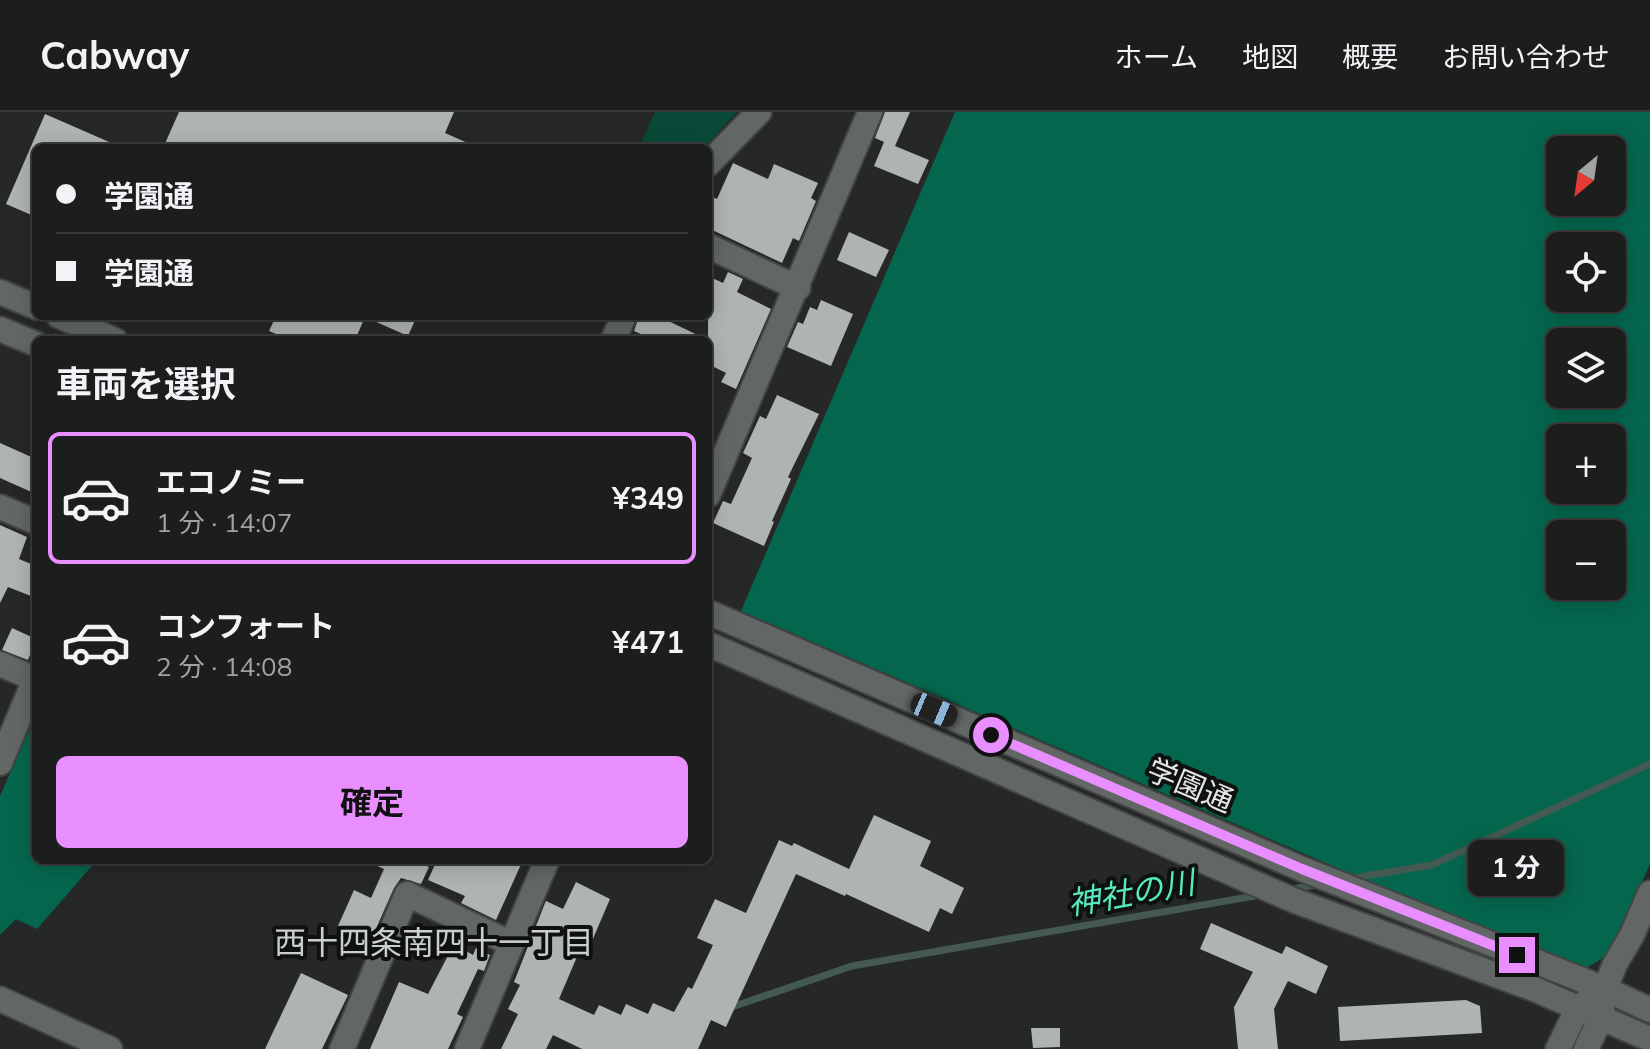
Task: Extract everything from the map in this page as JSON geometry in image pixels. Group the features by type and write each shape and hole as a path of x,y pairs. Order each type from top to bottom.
{"street":[{"path":"712,160 759,112"},
{"path":"712,486 870,112"},
{"path":"712,248 798,288"},
{"path":"0,292 32,305"},
{"path":"68,320 106,336"},
{"path":"0,329 32,342"},
{"path":"0,507 32,520"},
{"name":"学園通","path":"712,614 1302,869 1605,989 1650,1010"},
{"name":"学園通","path":"712,646 1293,900 1534,989 1650,1039"},
{"path":"0,664 32,676"},
{"path":"0,763 32,687"},
{"path":"467,1049 545,864"},
{"path":"1586,1049 1601,1018 1605,989 1615,964 1641,933 1650,893"},
{"path":"342,1049 407,894 510,943"},
{"path":"1558,1049 1578,1008 1605,989"},
{"path":"0,999 58,1039 110,1049"}],"green space":[{"path":"655,112 737,112 708,144 641,144"},
{"path":"955,112 1650,112 1650,864 1610,954 1579,972 741,611"},
{"path":"32,724 32,864 94,864 37,929 16,919 0,935 0,796"}],"building":[{"path":"179,112 454,112 445,133 470,144 165,144"},
{"path":"885,112 910,112 895,146 929,160 918,184 874,166 884,142 875,138"},
{"path":"45,114 114,144 32,144"},
{"path":"32,144 32,215 6,204"},
{"path":"733,163 768,179 774,164 818,183 811,198 816,201 799,241 793,238 782,263 712,230 712,197 717,199"},
{"path":"849,232 889,250 876,277 837,260"},
{"path":"728,272 743,279 737,292 771,309 736,389 721,382 726,373 712,366 712,336 708,336 708,320 712,320 712,278 723,283"},
{"path":"821,300 853,314 831,366 787,347 798,322 803,324 810,307 817,310"},
{"path":"274,320 364,320 357,336 281,336 269,331"},
{"path":"372,320 415,320 408,336"},
{"path":"638,320 666,320 700,336 645,336 634,331"},
{"path":"777,395 819,414 788,477 791,479 764,546 713,523 723,501 731,504 752,458 743,453 760,416 766,419"},
{"path":"0,443 32,457 32,492 0,478"},
{"path":"0,525 27,537 19,559 32,564 32,596 8,587 0,603"},
{"path":"12,628 32,637 28,660 2,650"},
{"path":"874,815 931,841 920,866 964,888 952,914 940,908 929,932 796,874 726,1027 711,1020 698,1049 582,1049 553,1035 546,1049 501,1049 518,1014 508,1009 520,985 514,982 545,903 563,909 576,882 610,899 586,955 579,952 559,999 594,1015 599,1005 621,1015 626,1004 648,1014 653,1003 674,1012 688,987 692,989 713,945 697,938 715,899 746,913 779,840 792,846 794,843 849,869"},
{"path":"373,864 423,864 429,867 421,884 401,878 371,940 338,926 354,890 371,898 384,869"},
{"path":"435,864 521,864 496,920 461,903 465,896 428,880"},
{"path":"1211,923 1282,954 1286,946 1328,966 1316,994 1288,981 1274,1009 1278,1049 1238,1049 1234,1007 1253,972 1200,949"},
{"path":"454,944 473,955 476,948 490,955 484,971 478,969 457,1014 463,1017 448,1049 370,1049 399,982 428,994"},
{"path":"301,973 348,995 322,1049 265,1049"},
{"path":"1466,1000 1480,1006 1482,1033 1340,1041 1338,1007"},
{"path":"1031,1028 1060,1028 1060,1047 1033,1048"}],"waterway":[{"name":"神社の川","path":"1347,879 1432,865 1650,764"},
{"name":"神社の川","path":"1288,890 1319,884"},
{"name":"神社の川","path":"726,1009 852,966 1260,895"}],"district":[{"name":"西十四条南四十一丁目","path":"434,943"}],"route":[{"path":"991,735 1302,869 1517,955"}]}
